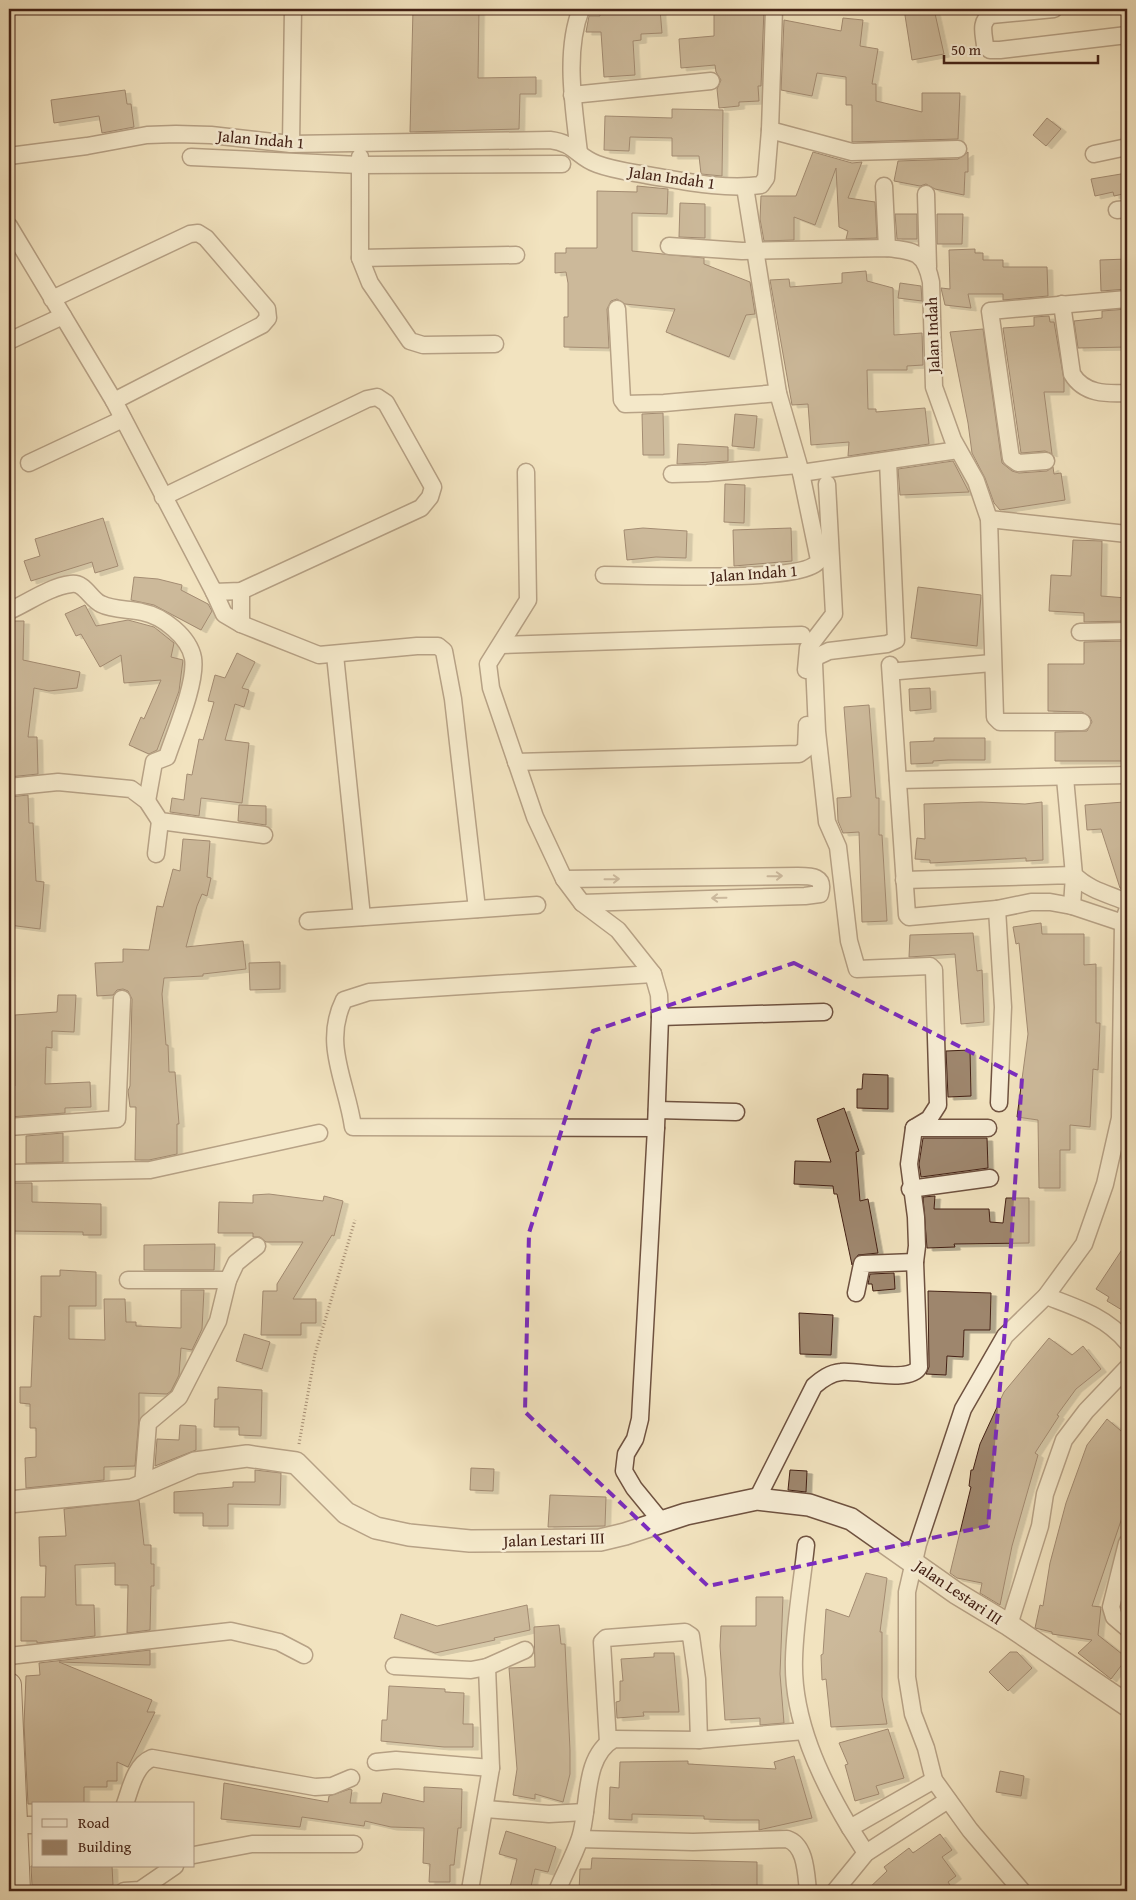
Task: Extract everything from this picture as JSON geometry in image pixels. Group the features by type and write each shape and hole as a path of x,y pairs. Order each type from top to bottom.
{"main road":[{"path":"9,1685 19,1825 18,1891"}],"street":[{"path":"291,144 293,9"},
{"path":"579,153 572,95 574,34 581,9"},
{"path":"745,187 761,185 766,178 770,130 774,9"},
{"path":"1054,9 992,15 986,18 982,24 985,46 990,50 1000,50 1127,35"},
{"path":"572,95 712,81"},
{"path":"770,130 852,152 958,149"},
{"name":"Jalan Indah 1","path":"9,156 87,146 148,135 176,134 211,135 291,144 550,140 568,143 594,163 608,168 685,182 745,187 778,393 800,469 820,556 817,564 810,569 754,576 604,575"},
{"path":"361,144 359,165 360,258 370,283 410,341 423,345 494,344"},
{"path":"1094,154 1127,147"},
{"path":"190,157 359,165 562,164"},
{"path":"884,186 887,248"},
{"name":"Jalan Indah","path":"926,194 934,387 958,450 976,481 989,519 994,713 1000,722 1082,722"},
{"path":"9,226 114,401 224,614 241,624 319,655 417,646 438,646 444,651 453,699 477,909"},
{"path":"52,298 190,234 198,233 206,238 267,309 268,318 262,325 114,401"},
{"path":"669,246 756,250 887,248 908,250 920,255 928,267"},
{"path":"360,258 516,254"},
{"path":"1046,460 1018,462 1011,458 989,314 993,310 1127,299"},
{"path":"1062,304 1072,374 1076,381 1096,392 1127,393"},
{"path":"617,309 622,400 625,404 664,403 778,393"},
{"path":"9,342 63,316"},
{"path":"163,497 368,399 377,398 386,403 433,487 430,498 421,508 241,591 214,592"},
{"path":"29,462 123,418"},
{"path":"672,474 800,469 888,461 958,450"},
{"path":"888,461 896,640 887,644 830,651 816,657 816,702 827,822 838,847 850,941 857,969 930,966 934,970 938,1105 929,1119 914,1128"},
{"path":"526,472 528,600 488,664 488,673 534,817 564,879 582,903 618,930 653,974 659,994 657,1110 640,1419 635,1439 626,1454 624,1471 634,1488 661,1521"},
{"path":"516,762 799,754 806,748 808,648 834,614 827,484"},
{"path":"989,519 1127,534"},
{"path":"9,611 49,591 76,584 84,587 103,605 150,614 175,630 188,644 194,664 187,697 167,757 154,762 147,801"},
{"path":"241,591 241,624"},
{"path":"1080,632 1127,631"},
{"path":"501,645 802,635"},
{"path":"335,655 362,917"},
{"path":"992,663 895,668 898,780 906,912 910,917 997,909 1032,902 1072,906 1125,917 1120,1118 1105,1184 1084,1244 1046,1296 1005,1336 963,1408 914,1562 907,1592 907,1677 913,1714 926,1748 934,1780 970,1830 1022,1891"},
{"path":"898,780 1065,778 1127,775"},
{"path":"1065,778 1074,875 1072,906"},
{"path":"9,787 58,782 130,788 147,801 160,821 156,854"},
{"path":"160,821 264,835"},
{"path":"904,880 1074,875 1091,888 1127,902"},
{"path":"564,879 798,876 816,877 821,881 822,888 820,894 805,896 582,903"},
{"path":"308,921 537,905"},
{"path":"997,909 1003,1007 999,1103"},
{"path":"653,974 369,992 344,1000 337,1014 334,1038 353,1127 656,1128"},
{"path":"9,1128 117,1118 122,999"},
{"path":"660,1017 824,1012"},
{"path":"657,1110 736,1112"},
{"path":"914,1128 988,1128"},
{"path":"757,1499 814,1386 829,1375 842,1372 882,1375 917,1372 919,1367 914,1262 917,1246 916,1217 910,1189 909,1164 914,1128"},
{"path":"9,1173 150,1170 319,1133"},
{"path":"910,1189 990,1178"},
{"path":"143,1486 148,1423 179,1397 218,1322 228,1280 236,1262 257,1246"},
{"path":"856,1293 862,1264 914,1262"},
{"path":"128,1280 228,1280"},
{"path":"1046,1296 1090,1313 1115,1327 1127,1342"},
{"path":"1009,1625 1040,1526 1047,1486 1064,1440 1086,1411 1127,1368"},
{"path":"9,1502 132,1490 195,1463 222,1458 247,1456 296,1464"},
{"name":"Jalan Lestari III","path":"296,1464 346,1513 376,1528 409,1535 470,1541 600,1540 625,1534 661,1521 757,1499 809,1505 832,1511 852,1519 956,1593 1009,1625 1127,1705"},
{"path":"1127,1543 1112,1607 1114,1617 1127,1628"},
{"path":"806,1545 794,1661 804,1732 829,1792 866,1854"},
{"path":"9,1656 231,1631 279,1642 304,1655"},
{"path":"608,1742 602,1642 606,1638 685,1632 691,1636 697,1679 699,1740"},
{"path":"394,1666 471,1670 487,1667 525,1650"},
{"path":"470,1890 486,1809 491,1768 487,1667"},
{"path":"557,1891 580,1838 590,1778 595,1764 608,1742 614,1739 699,1740 804,1732"},
{"path":"126,1802 138,1769 144,1761 152,1758 315,1787 332,1786 350,1778"},
{"path":"376,1762 396,1760 491,1768"},
{"path":"850,1828 934,1780"},
{"path":"835,1891 866,1854 948,1800"},
{"path":"486,1809 550,1814 585,1812"},
{"path":"580,1838 693,1842 787,1839 794,1841 800,1848 808,1891"},
{"path":"195,1856 252,1844 354,1844"},
{"path":"124,1891 140,1890 171,1868"}],"path":[{"path":"296,1464 315,1354 355,1220"}],"highlighted area":[{"path":"794,963 1022,1078 1007,1305 988,1526 708,1586 525,1412 529,1233 593,1031"}],"building":[{"path":"413,9 479,9 478,78 536,77 536,94 520,94 519,129 410,132"},
{"path":"660,9 662,33 641,34 641,40 633,41 635,75 604,77 601,32 586,32 589,16 600,16 600,10"},
{"path":"714,9 764,9 761,86 758,86 759,101 739,102 739,106 719,108 717,89 721,80 716,72 715,65 681,68 679,39 714,36"},
{"path":"904,9 934,9 944,54 912,60"},
{"path":"843,18 863,20 860,46 878,49 872,84 876,84 876,101 922,112 922,93 960,93 958,139 852,142 852,105 846,105 846,77 817,73 812,96 781,90 784,20 841,31"},
{"path":"125,90 127,104 131,104 134,127 102,133 99,116 54,123 51,100"},
{"path":"672,109 723,110 722,176 701,174 699,156 672,156 672,138 630,137 629,151 604,150 605,116 672,118"},
{"path":"1047,118 1061,129 1046,146 1033,135"},
{"path":"813,152 852,163 862,162 848,198 875,202 877,238 846,239 848,231 839,227 836,168 815,225 794,217 794,240 764,241 760,219 761,196 796,196"},
{"path":"968,152 968,172 965,172 964,195 935,189 926,184 920,186 894,181 898,161 958,159"},
{"path":"1127,173 1127,193 1114,196 1113,192 1095,196 1091,179"},
{"path":"637,186 668,189 667,214 632,213 632,251 704,258 704,264 750,282 755,314 746,315 729,357 666,332 675,309 625,304 617,299 611,301 607,309 609,348 564,347 564,317 568,317 568,283 566,272 555,273 555,253 566,253 566,248 597,248 597,191 637,192"},
{"path":"680,203 705,204 705,238 679,237"},
{"path":"895,214 917,214 917,239 897,239"},
{"path":"937,214 963,214 962,244 937,244"},
{"path":"975,249 975,253 983,253 983,260 1003,260 1003,267 1047,267 1048,296 1003,300 1003,294 968,294 971,308 945,305 941,288 950,289 949,250"},
{"path":"1127,259 1127,289 1101,291 1100,260"},
{"path":"866,271 867,281 893,288 894,335 922,333 923,365 907,366 907,370 867,370 868,409 876,409 876,412 925,408 929,444 848,456 849,442 811,445 808,404 792,405 770,280 789,279 790,287 842,283 842,273"},
{"path":"900,283 921,286 922,301 898,298"},
{"path":"1127,309 1127,347 1078,348 1074,321 1102,318 1102,311"},
{"path":"1049,316 1050,322 1054,322 1064,380 1064,392 1044,392 1052,454 1045,451 1021,453 1003,328 1034,326 1034,317"},
{"path":"983,329 1002,463 1012,471 1019,473 1047,471 1053,467 1054,474 1061,473 1065,500 1000,510 994,503 985,478 972,453 950,332"},
{"path":"663,413 664,455 643,455 642,414"},
{"path":"735,414 757,416 754,448 732,446"},
{"path":"678,444 728,447 728,461 677,464"},
{"path":"953,461 969,492 900,495 898,469"},
{"path":"725,484 745,485 744,523 724,522"},
{"path":"103,518 118,566 95,573 92,562 31,581 24,561 40,556 35,539"},
{"path":"643,528 687,531 686,558 656,557 627,560 624,530"},
{"path":"791,528 792,561 734,566 733,530"},
{"path":"1073,540 1102,541 1101,596 1127,598 1127,621 1084,622 1084,613 1049,611 1051,575 1071,576"},
{"path":"134,577 158,579 182,585 181,590 208,604 212,611 201,630 154,605 131,600"},
{"path":"918,587 981,595 977,646 911,638"},
{"path":"85,605 96,626 128,620 154,627 174,643 171,657 183,660 179,691 157,750 149,754 129,745 141,717 144,719 161,680 124,683 121,655 100,667 81,634 76,636 65,614"},
{"path":"9,621 24,621 23,660 80,672 77,688 49,691 34,688 28,737 37,737 38,774 9,777 11,669 9,669"},
{"path":"1127,641 1127,761 1055,761 1055,732 1087,731 1092,722 1090,717 1082,712 1048,711 1048,664 1084,664 1084,642"},
{"path":"237,653 255,662 242,688 249,690 244,707 235,704 225,740 249,743 242,803 201,798 199,816 170,812 172,798 184,800 187,774 192,775 199,739 203,740 214,702 208,701 215,675 225,678"},
{"path":"930,688 931,709 910,711 909,689"},
{"path":"869,705 876,798 879,798 879,835 882,835 887,921 862,922 859,832 843,833 838,821 837,798 851,797 844,707"},
{"path":"934,738 985,738 985,760 948,760 911,764 910,742 934,741"},
{"path":"28,795 29,823 33,823 36,881 44,882 40,929 9,925 12,862 9,862 9,797"},
{"path":"981,802 1025,804 1042,802 1043,860 1026,861 1026,858 930,863 930,860 915,859 917,838 925,839 924,804"},
{"path":"1124,802 1127,836 1127,891 1120,888 1101,829 1087,830 1085,805"},
{"path":"239,805 266,806 266,825 238,821"},
{"path":"183,839 210,841 207,877 211,878 207,896 202,894 197,906 186,947 243,941 246,969 203,974 203,976 164,978 162,994 166,1045 168,1045 169,1072 175,1072 179,1124 177,1124 177,1154 149,1160 135,1160 136,1107 130,1107 128,1091 130,1086 132,999 128,991 123,989 117,990 113,995 97,996 95,963 123,962 123,949 149,950 157,906 163,907 173,869 180,871"},
{"path":"1041,923 1042,934 1084,934 1084,965 1096,964 1096,1023 1100,1023 1098,1070 1093,1069 1090,1127 1070,1125 1070,1150 1060,1150 1060,1188 1039,1188 1038,1120 1017,1117 1028,1034 1019,943 1016,944 1013,927"},
{"path":"973,933 977,971 982,970 984,1022 961,1024 955,954 909,957 910,935"},
{"path":"280,962 280,989 250,990 249,963"},
{"path":"58,995 76,995 74,1032 52,1031 52,1048 46,1047 45,1084 90,1082 91,1107 65,1108 65,1113 9,1117 9,1086 15,1086 15,1015 57,1012"},
{"path":"970,1050 971,1096 948,1097 946,1051"},
{"path":"863,1074 888,1075 888,1109 857,1108 857,1089 862,1089"},
{"path":"844,1108 859,1151 856,1152 860,1201 868,1199 878,1253 858,1255 852,1265 837,1194 834,1194 833,1186 794,1184 795,1161 831,1162 817,1119"},
{"path":"63,1133 63,1162 26,1163 26,1136"},
{"path":"923,1138 987,1138 988,1168 921,1177 919,1164"},
{"path":"11,1183 32,1183 32,1202 101,1204 101,1235 83,1235 83,1232 9,1231"},
{"path":"269,1194 323,1201 324,1196 343,1201 334,1236 332,1235 293,1299 316,1299 316,1323 301,1323 301,1335 261,1335 263,1291 277,1291 277,1284 303,1242 266,1242 260,1237 253,1237 253,1233 218,1233 219,1202 253,1203 253,1195"},
{"path":"935,1196 934,1209 989,1209 990,1222 1003,1223 1006,1198 1029,1198 1029,1243 954,1244 955,1247 927,1248 923,1197"},
{"path":"1127,1242 1127,1313 1107,1301 1109,1297 1096,1289"},
{"path":"215,1244 214,1270 144,1270 144,1245"},
{"path":"60,1270 96,1272 96,1306 69,1306 69,1339 105,1340 104,1299 125,1299 126,1322 136,1322 136,1326 181,1328 181,1290 204,1290 202,1329 192,1350 181,1348 179,1375 171,1391 167,1394 139,1393 135,1466 104,1467 104,1480 26,1488 25,1458 36,1457 36,1428 30,1428 30,1404 20,1403 20,1387 31,1387 34,1316 41,1317 41,1276 60,1276"},
{"path":"894,1273 895,1289 873,1291 872,1284 868,1284 870,1274"},
{"path":"928,1291 991,1293 990,1330 964,1330 963,1357 947,1356 946,1375 926,1374 929,1367"},
{"path":"799,1313 833,1315 831,1355 800,1354"},
{"path":"244,1334 270,1342 262,1369 236,1361"},
{"path":"1049,1338 1072,1355 1083,1346 1101,1369 1076,1389 1057,1415 1059,1416 1035,1453 1038,1455 1012,1546 1000,1605 980,1593 982,1583 957,1578 950,1573 971,1487 969,1486 971,1470 973,1470 980,1444 1004,1392"},
{"path":"218,1387 262,1390 261,1436 239,1435 239,1427 214,1427 215,1399 218,1399"},
{"path":"1107,1419 1127,1436 1127,1503 1092,1606 1101,1607 1098,1635 1127,1658 1111,1679 1078,1653 1092,1640 1052,1634 1052,1632 1035,1628 1040,1605 1043,1606 1050,1563 1066,1503 1087,1445"},
{"path":"180,1425 196,1426 196,1450 155,1466 157,1439 179,1440"},
{"path":"471,1468 494,1469 493,1491 470,1490"},
{"path":"255,1470 281,1473 280,1505 228,1504 228,1526 203,1526 203,1513 174,1513 174,1492 233,1487 233,1482 255,1482"},
{"path":"790,1470 807,1471 806,1492 788,1490"},
{"path":"550,1495 606,1497 605,1526 548,1527"},
{"path":"139,1500 144,1545 151,1545 151,1564 154,1564 154,1586 151,1586 150,1630 127,1633 128,1585 115,1585 115,1563 75,1565 76,1605 94,1605 95,1636 37,1643 37,1641 21,1641 21,1597 45,1597 46,1566 40,1566 39,1537 66,1536 64,1509"},
{"path":"866,1573 887,1578 880,1632 882,1632 882,1697 887,1724 831,1727 826,1679 822,1680 821,1655 823,1654 826,1609 849,1617"},
{"path":"756,1597 783,1597 780,1674 784,1723 760,1725 760,1718 725,1720 720,1646 721,1626 756,1626"},
{"path":"527,1605 530,1630 494,1638 495,1640 435,1653 394,1638 401,1614 437,1626"},
{"path":"559,1625 561,1644 565,1644 570,1750 570,1774 563,1802 535,1794 535,1799 513,1795 517,1769 509,1668 535,1667 534,1627"},
{"path":"150,1650 150,1665 59,1662 152,1700 147,1712 155,1712 128,1767 117,1762 117,1781 107,1781 107,1787 84,1787 84,1802 32,1802 32,1804 28,1804 24,1724 26,1676 40,1675 39,1663"},
{"path":"1010,1652 1017,1652 1032,1668 1008,1691 989,1672"},
{"path":"654,1653 674,1653 679,1712 643,1712 644,1716 617,1718 616,1702 620,1701 620,1681 623,1681 621,1659 654,1657"},
{"path":"389,1686 445,1689 445,1692 464,1693 463,1724 473,1724 473,1747 444,1747 381,1741 382,1720 387,1720"},
{"path":"888,1729 904,1778 876,1786 879,1794 855,1801 845,1765 848,1764 839,1743"},
{"path":"794,1756 812,1818 759,1830 759,1820 704,1819 704,1816 632,1814 632,1820 609,1819 610,1787 619,1788 620,1762 688,1761 688,1764 776,1769 774,1762"},
{"path":"1000,1771 1024,1776 1021,1796 996,1792"},
{"path":"224,1783 328,1802 329,1796 350,1789 352,1790 350,1803 381,1803 383,1793 424,1802 424,1787 462,1789 461,1828 458,1828 454,1865 450,1865 450,1882 429,1882 430,1864 423,1863 424,1828 391,1827 365,1821 364,1826 302,1817 300,1827 221,1819"},
{"path":"506,1831 556,1847 548,1872 535,1869 530,1891 509,1891 517,1859 499,1854"},
{"path":"940,1834 952,1850 942,1857 956,1876 948,1882 954,1891 866,1891 887,1871 884,1867 909,1848 913,1853"},
{"path":"592,1858 757,1862 757,1886 711,1885 711,1891 579,1891 580,1869 591,1869"},
{"path":"31,1866 32,1868 112,1868 113,1885 32,1885"}]}
